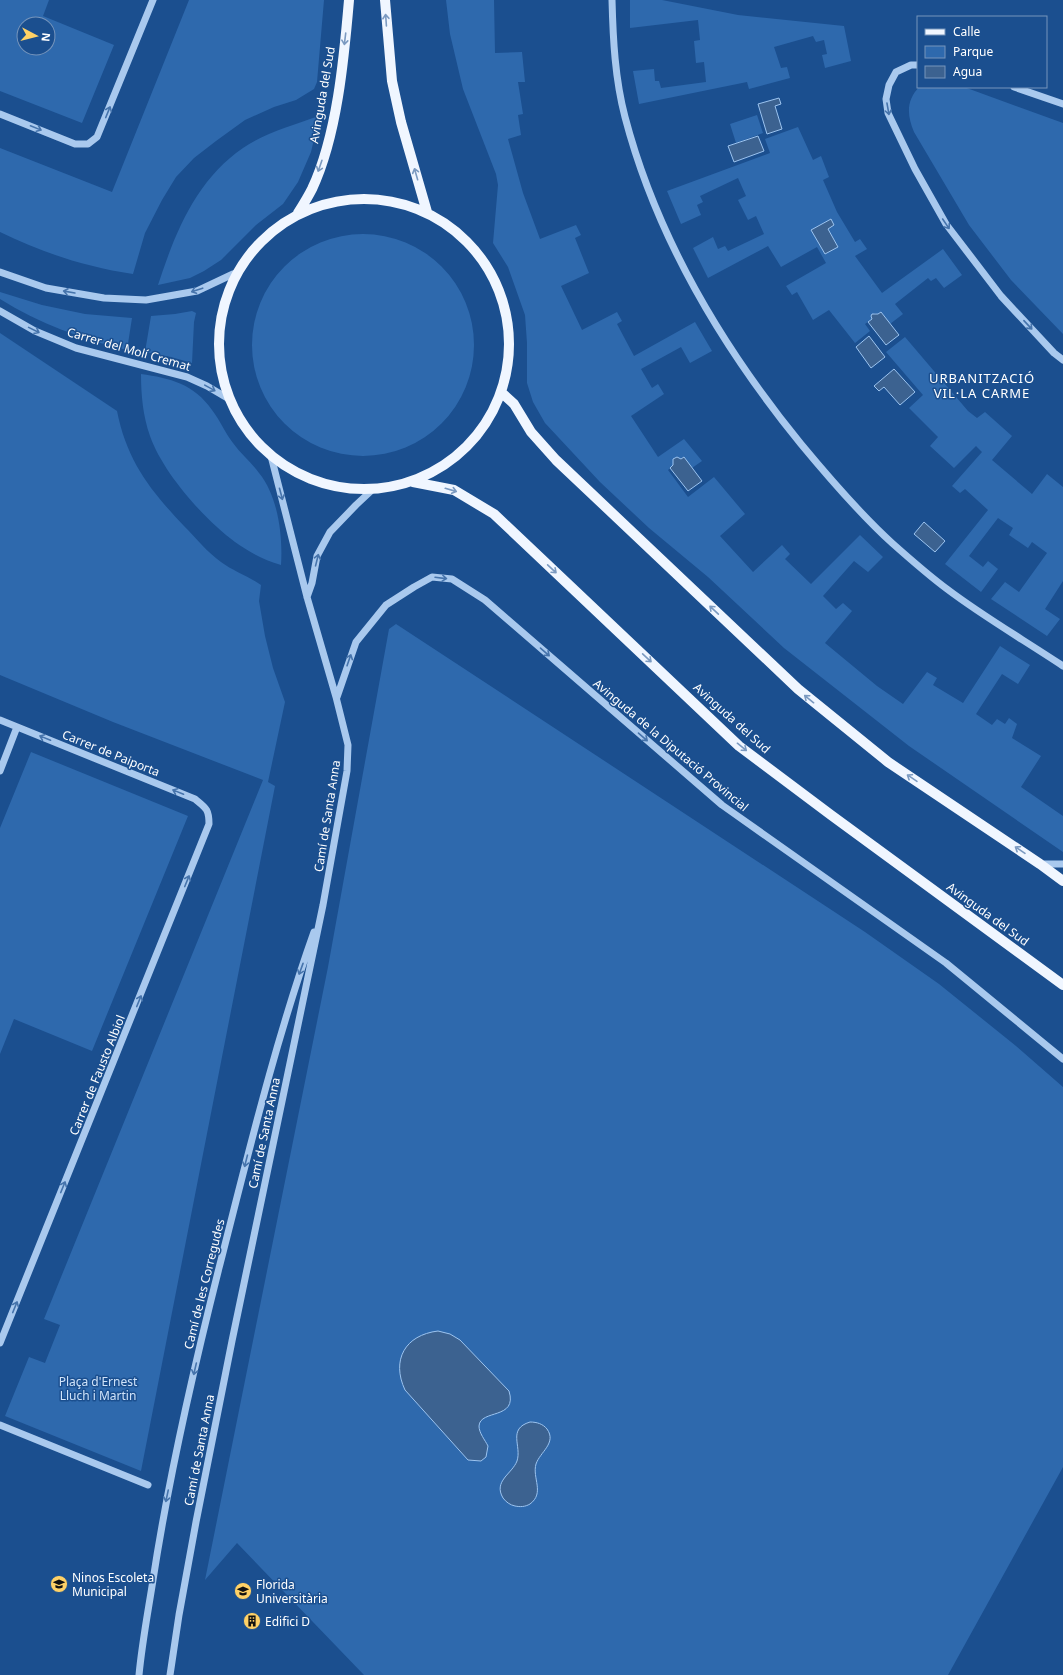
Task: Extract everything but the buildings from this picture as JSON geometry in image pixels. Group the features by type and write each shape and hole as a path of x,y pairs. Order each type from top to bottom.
{"main road":[{"name":"Avinguda del Sud","path":"298,213 312,188 329,141 338,94 349,0"},
{"path":"385,0 392,81 401,122 427,212"},
{"path":"341,199 385,199 427,212 452,226 472,245 495,278 508,315 510,354 502,393 482,431 451,462 413,482 372,490 336,488 302,476 271,456 247,430 229,399 220,362 220,323 233,274 258,244 298,213 341,199"},
{"path":"502,393 514,404 531,432 556,460 798,689 888,762 1063,881"},
{"name":"Avinguda del Sud","path":"413,482 454,490 494,514 739,746 1063,985"}],"street":[{"path":"0,114 75,144 88,144 98,137 153,0"},
{"path":"612,0 615,61 624,115 639,167 671,245 715,324 747,375 834,484 892,543 947,589 1063,666"},
{"path":"917,64 911,65 896,72 889,85 886,99 888,113 915,169 946,224 1001,296 1054,353 1063,360"},
{"path":"1017,88 1063,104"},
{"path":"0,272 46,288 104,298 146,300 197,291 233,274"},
{"name":"Carrer del Molí Cremat","path":"0,311 35,331 76,348 187,377 207,386 229,399"},
{"name":"Camí de Santa Anna","path":"170,1675 196,1522 235,1326 323,905 347,771 348,746 336,697 307,597 271,456"},
{"path":"307,597 312,583 317,556 330,532 372,490"},
{"name":"Avinguda de la Diputació Provincial","path":"336,697 356,642 386,605 414,586 432,577 452,579 485,600 722,805 946,964 1063,1059"},
{"name":"Carrer de Paiporta","path":"0,720 195,799 203,805 209,813"},
{"path":"0,771 18,727"},
{"name":"Carrer de Fausto Albiol","path":"0,1343 210,824 209,813"},
{"path":"1040,864 1063,864"},
{"name":"Camí de les Corregudes","path":"139,1675 162,1523 206,1319 278,1042 298,977 323,905"},
{"path":"0,1425 148,1485"}],"green space":[{"path":"0,0 49,0 43,16 16,16 16,56 56,56 56,21 114,45 82,123 0,91"},
{"path":"189,0 324,0 317,82 314,89 296,100 274,107 245,120 194,158 176,177 162,200 145,233 133,274 82,263 49,253 0,232 0,148 112,192"},
{"path":"446,0 494,0 495,53 522,52 525,82 518,82 523,114 518,115 521,135 508,139 523,193 540,239 576,225 581,235 575,238 589,273 561,286 582,330 617,312 622,321 617,324 634,356 695,322 712,351 690,363 681,347 641,369 652,388 658,384 664,394 631,416 658,457 684,439 702,461 692,468 684,457 681,459 673,459 674,465 668,470 688,497 714,477 745,514 720,536 753,572 782,545 790,554 785,559 811,584 860,535 883,557 868,572 854,561 823,596 836,609 843,603 852,611 825,643 877,686 903,704 927,672 937,678 933,685 963,703 1000,646 1030,665 1018,684 1002,674 976,714 992,725 997,719 1005,724 1009,718 1017,724 1012,738 1041,756 1021,787 1063,816 1063,852 909,746 784,648 708,577 649,528 600,482 545,423 533,402 527,383 525,315 508,267 493,243 498,185 496,174 463,89 450,34"},
{"path":"630,0 662,0 738,15 844,26 851,61 825,68 822,55 827,54 824,40 816,42 813,36 774,47 781,68 787,67 790,78 749,89 747,82 639,104 633,71 654,69 655,81 659,81 661,88 706,82 704,62 696,63 694,41 700,40 698,20 630,28"},
{"path":"918,88 967,88 1063,123 1063,334 1011,280 969,225 914,132 910,120 909,108 915,92"},
{"path":"757,115 763,133 736,143 730,124"},
{"path":"316,117 315,135 311,152 298,182 283,204 256,225 221,260 190,278 158,285 180,227 189,209 212,176 227,161 251,143 278,130"},
{"path":"798,127 813,160 821,156 829,177 823,180 837,212 855,242 860,239 867,249 855,256 882,293 943,249 962,275 944,288 936,278 931,281 928,278 895,304 903,314 890,324 881,312 878,314 875,313 871,317 872,319 865,324 870,331 855,343 829,310 813,320 797,292 792,295 786,286 826,263 817,247 781,267 768,246 708,278 693,248 713,237 718,249 725,246 728,251 764,234 756,216 748,220 738,200 746,196 738,178 700,196 703,202 697,205 701,215 681,224 667,191 770,153 765,139"},
{"path":"352,234 374,234 406,242 434,259 442,266 455,283 466,302 472,323 474,345 472,367 466,388 449,416 442,424 425,437 406,448 374,456 352,456 320,448 292,431 277,416 260,388 252,356 252,334 260,302 277,274 292,259 320,242"},
{"path":"0,292 42,305 85,314 132,318 127,350 78,336 30,316 0,299"},
{"path":"192,311 196,313 194,322 192,363 145,352 151,316"},
{"name":"Plaça d'Ernest Lluch i Martin","path":"0,333 117,411 121,429 127,445 150,487 172,513 216,558 230,568 261,585 259,601 265,636 273,668 285,702 268,782 275,786 141,1471 5,1416 29,1357 45,1363 60,1325 44,1319 263,780 113,722 0,675"},
{"path":"905,337 968,411 977,418 985,412 1012,436 992,460 1032,494 1047,474 1063,487 1063,581 1045,609 1060,619 1047,636 991,599 1005,582 1019,592 1047,553 1032,542 1028,548 1009,535 1013,528 998,518 969,556 983,567 988,561 998,569 981,592 945,564 988,510 965,489 960,493 952,486 982,452 976,446 954,468 930,446 938,437 909,408 923,395 886,352"},
{"path":"141,374 171,380 189,388 197,394 205,401 215,414 236,447 259,473 271,493 278,517 281,542 281,565 257,555 235,542 210,521 174,480 164,465 150,436 143,405"},
{"path":"396,624 865,932 939,984 1016,1046 1063,1087 1063,1467 948,1675 364,1675 237,1543 205,1580 328,967 389,629"},
{"path":"31,752 188,816 92,1051 14,1019 0,1054 0,828"}],"water":[{"path":"779,98 781,104 775,106 782,129 767,134 758,104"},
{"path":"758,136 764,151 734,162 728,146"},
{"path":"831,219 834,225 828,229 838,247 825,254 811,230"},
{"path":"881,312 899,335 886,345 868,322 872,319 872,314 878,314"},
{"path":"869,336 885,357 871,368 856,347"},
{"path":"894,369 915,392 900,405 884,387 879,391 874,386"},
{"path":"677,457 681,459 684,457 702,481 688,491 670,468 673,465 673,459"},
{"path":"924,522 945,541 935,552 914,534"},
{"path":"438,1331 450,1334 460,1340 509,1391 510,1400 508,1406 498,1413 485,1417 479,1426 482,1436 488,1446 486,1457 481,1461 468,1460 405,1390 401,1379 401,1359 409,1344 427,1333"},
{"path":"530,1422 535,1422 544,1426 550,1434 550,1439 547,1447 536,1464 537,1495 530,1504 521,1507 513,1506 503,1498 500,1487 504,1478 515,1466 517,1461 517,1433 523,1425"}],"place":[{"name":"Ninos Escoleta Municipal","path":"59,1584"},
{"name":"Florida Universitària","path":"243,1591"},
{"name":"Edifici D","path":"252,1621"}],"district":[{"name":"URBANITZACIÓ VIL·LA CARME","path":"982,386"}]}
